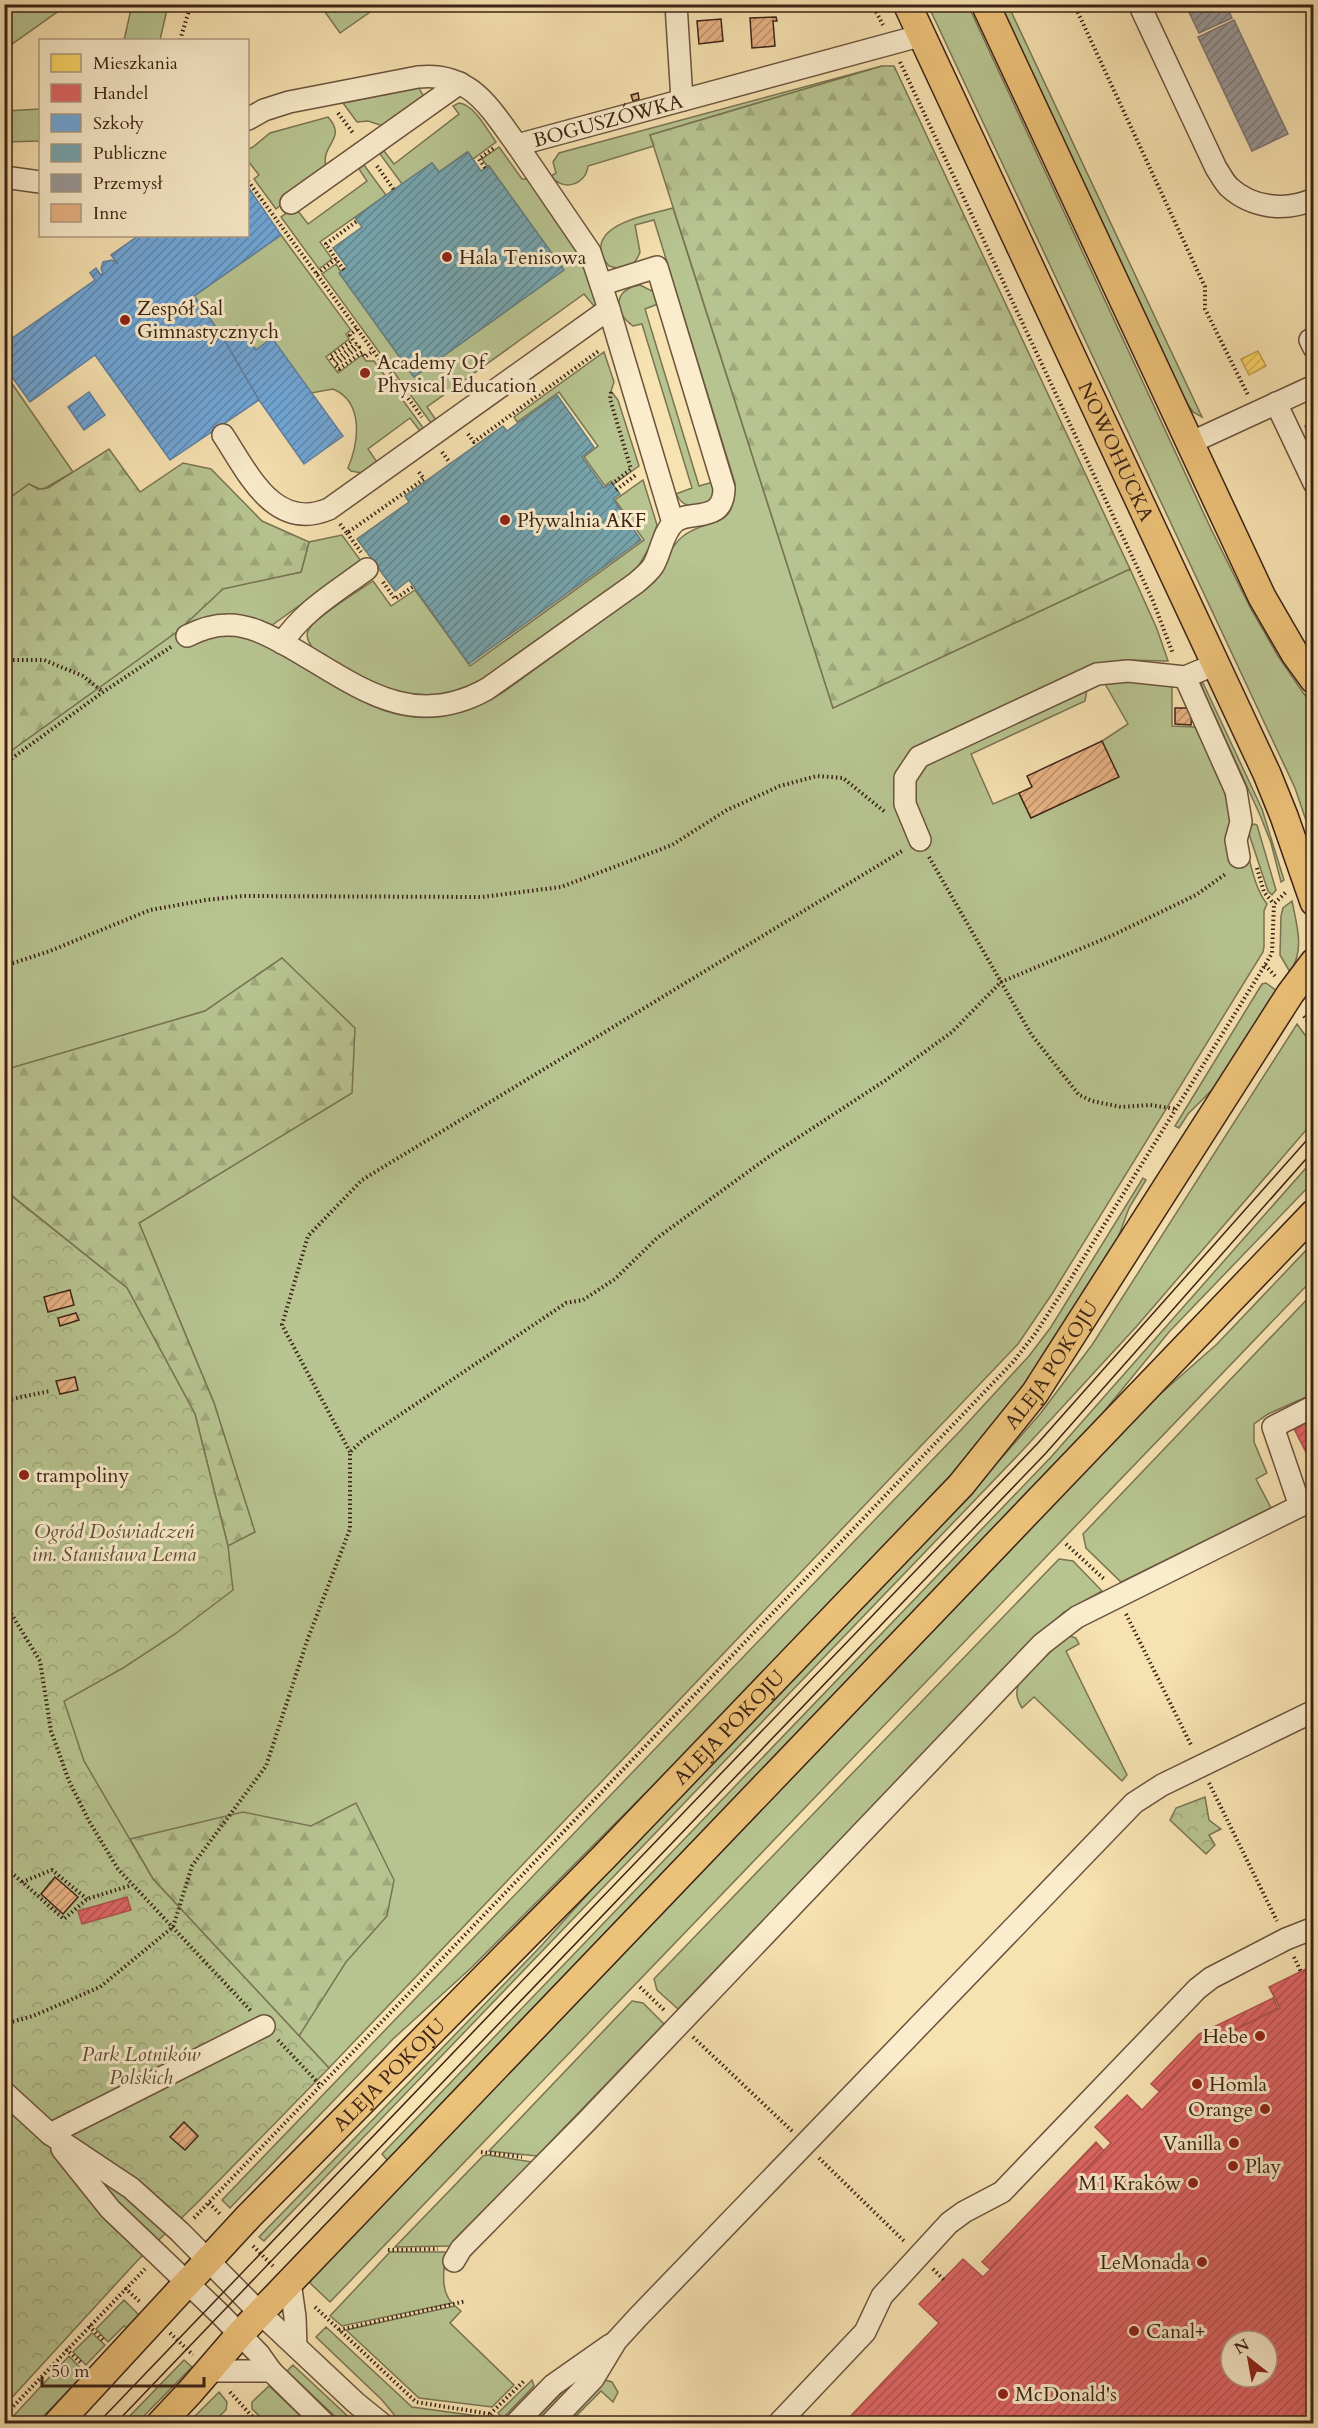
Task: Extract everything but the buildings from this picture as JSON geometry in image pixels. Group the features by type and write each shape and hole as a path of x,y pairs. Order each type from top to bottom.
{"main road":[{"name":"NOWOHUCKA","path":"907,4 1267,774 1314,902"},
{"path":"985,4 1262,597 1295,654 1314,680"},
{"name":"ALEJA POKOJU","path":"57,2424 266,2200 604,1857 927,1522 991,1450 1035,1393 1290,994 1314,962"},
{"path":"160,2424 210,2373 240,2334 260,2313 283,2275 599,1957 1314,1213"}],"street":[{"path":"676,4 682,99"},
{"path":"1139,4 1216,168 1228,186 1247,200 1261,205 1297,207 1314,199"},
{"name":"BOGUSZÓWKA","path":"249,118 264,110 288,102 417,77 438,76 460,83 478,94 485,101 509,144 923,35"},
{"path":"291,203 460,83"},
{"path":"509,144 582,238 590,252 603,284 673,523"},
{"path":"4,177 39,182"},
{"path":"187,636 199,630 226,624 242,626 282,643 375,696 391,702 429,707 457,703 487,688 636,583 652,566 673,523 680,518 703,516 713,510 724,495 723,480 657,267 603,284"},
{"path":"223,435 261,492 270,501 282,509 304,515 317,514 329,508 609,309"},
{"path":"1314,338 1310,340 1314,348"},
{"path":"1190,443 1314,386"},
{"path":"1266,408 1314,483"},
{"path":"282,643 306,612 373,573"},
{"path":"920,840 905,804 905,778 919,757 1097,674 1128,671 1185,677 1216,664"},
{"path":"1185,677 1236,791 1241,822 1236,840 1239,857"},
{"path":"458,2255 1042,1644 1077,1617 1307,1503 1273,1427 1314,1406"},
{"path":"506,2423 553,2385 616,2341 1134,1803 1162,1785 1314,1711"},
{"path":"778,2424 866,2332 882,2296 949,2223 964,2211 1002,2192 1197,1989 1211,1978 1286,1939 1314,1928"},
{"path":"50,2134 264,2025"},
{"path":"4,2092 50,2134 130,2188 180,2232 260,2313 356,2403 382,2424"},
{"path":"50,2134 110,2208 240,2334 271,2371 325,2424"},
{"path":"283,2275 295,2317 296,2346"},
{"path":"550,2424 593,2379 616,2341"},
{"path":"210,2373 271,2371"}],"path":[{"path":"180,39 191,4"},
{"path":"872,4 1154,601 1169,645 1185,677"},
{"path":"1074,4 1205,287 1205,309 1266,408"},
{"path":"485,168 478,159 509,144"},
{"path":"249,182 434,434"},
{"path":"344,270 326,244 357,221"},
{"path":"317,274 336,260"},
{"path":"357,329 350,334 353,340 330,357 333,361 356,344 359,347 335,364 339,369 362,352 366,357 373,351"},
{"path":"464,430 474,442 606,346"},
{"path":"612,484 631,469 616,416"},
{"path":"347,533 424,479 414,464"},
{"path":"616,490 644,469"},
{"path":"329,508 357,548"},
{"path":"373,573 395,599 414,586"},
{"path":"4,764 103,692 187,636"},
{"path":"4,660 44,660 83,676 103,692"},
{"path":"4,966 50,951 150,910 206,900 243,896 482,897 561,887 672,845 727,810 780,786 817,776 843,778 920,840 1031,1034 1079,1095 1092,1101 1121,1107 1150,1105 1176,1109"},
{"path":"4,2024 33,2016 100,1987 173,1927 192,1866 266,1766 307,1641 350,1529 350,1452 282,1325 308,1236 362,1180 920,840"},
{"path":"350,1452 364,1439 566,1303 583,1300 615,1279 657,1238 767,1158 886,1080 952,1032 1001,982 1111,936 1196,895 1226,874 1239,857"},
{"path":"189,2223 1013,1362 1059,1298 1272,952 1274,904 1289,889"},
{"path":"1304,1015 1314,1030"},
{"path":"4,1404 12,1399 50,1391"},
{"path":"1066,1544 1112,1586"},
{"path":"4,1602 40,1661 51,1731 69,1781 89,1821 118,1869 321,2086"},
{"path":"1121,1605 1196,1756"},
{"path":"1206,1777 1282,1930"},
{"path":"4,1866 64,1919 87,1899 132,1885"},
{"path":"22,1882 52,1870 87,1899"},
{"path":"640,1986 670,2016"},
{"path":"686,2031 797,2136"},
{"path":"812,2151 906,2242"},
{"path":"481,2152 548,2160"},
{"path":"209,2203 221,2215"},
{"path":"251,2245 283,2275"},
{"path":"388,2250 458,2255"},
{"path":"928,2264 944,2280"},
{"path":"4,2416 144,2270"},
{"path":"125,2288 147,2309"},
{"path":"339,2330 466,2301"},
{"path":"311,2302 416,2402 490,2414 506,2423"},
{"path":"165,2327 260,2424"},
{"path":"490,2414 529,2377"}],"green space":[{"path":"5,4 67,4 67,5 5,49"},
{"path":"132,5 168,5 160,39 124,39"},
{"path":"320,5 380,5 340,33"},
{"path":"928,5 968,5 1211,529 1251,609 1278,656 1313,707 1313,841 1295,788"},
{"path":"999,5 1008,5 1202,417 1193,412 1186,402"},
{"path":"882,66 650,135 654,146 588,166 583,178 573,184 562,184 551,176 556,173 553,162 559,153"},
{"path":"882,66 894,66 1130,569 833,708 650,135"},
{"path":"419,88 424,97 383,126 368,121 357,122 343,103"},
{"path":"459,103 475,113 496,142 473,159 467,152 439,172 432,163 402,184 380,154 384,151 394,164 459,114 453,106"},
{"path":"39,109 39,141 5,142 5,111"},
{"path":"328,117 335,131 325,159 326,167 276,209 254,179 259,175 249,162 249,149 270,133"},
{"path":"499,147 522,179 528,179 570,238 586,270 596,304 594,306 584,294 427,407 436,420 431,423 322,274 336,264 340,273 414,377 563,269 482,159"},
{"path":"364,165 386,195 320,242 332,259 319,269 281,217 295,207 308,224 367,181 359,169"},
{"name":"Ogród Doświadczeń im. Stanisława Lema","path":"673,208 833,708 1130,569 1157,629 1168,661 1125,660 1091,666 1085,701 971,754 993,804 1019,793 1031,818 1118,777 1102,741 1128,724 1104,682 1129,681 1172,686 1172,726 1195,727 1217,767 1230,799 1256,883 1267,904 1264,911 1264,947 1052,1294 1018,1344 329,2068 172,1899 118,1854 4,1586 5,1190 127,1288 255,1533 214,1403 139,1223 351,1093 282,958 205,1011 5,1070 5,755 178,631 223,588 301,572 309,542 342,535 361,561 271,626 263,645 352,696 379,708 407,716 436,717 469,709 505,691 648,587 677,541 692,530 725,517 731,510 734,499 735,483 654,220 635,225 640,252 632,264 624,268 609,266 601,251 604,237 620,224"},
{"path":"281,235 351,330 346,334 349,339 326,357 338,373 362,355 366,361 374,361 424,429 420,431 410,418 368,449 377,462 362,473 351,471 348,468 355,447 356,424 350,403 343,395 333,389 311,393 272,339 256,350 237,326 222,336 194,296"},
{"path":"640,285 654,292 658,304 645,309 699,486 713,482 713,496 704,506 687,505 681,502 676,494 692,488 642,324 633,326 626,320 619,308 621,296 631,288"},
{"path":"604,352 614,382 611,391 618,400 639,466 614,484 611,481 605,486 584,457 598,446 559,392 517,422 514,417"},
{"path":"4,372 73,472 42,490 29,484 5,502"},
{"path":"109,449 140,492 183,463 211,469 262,521 309,542 301,572 223,589 178,631 5,755 4,502 29,484 38,489 48,488"},
{"path":"643,480 657,525 649,548 635,572 479,684 439,695 398,694 344,669 316,651 309,642 308,631 318,619 373,581 391,606 415,590 470,666 644,540 615,500"},
{"path":"1203,683 1262,809 1284,880 1281,882 1271,843 1204,692 1201,684"},
{"path":"1257,825 1276,890 1272,895 1268,891 1249,834 1248,827"},
{"path":"1292,901 1299,946 1295,964 1290,972 1280,955 1281,916 1283,908"},
{"path":"282,958 355,1028 352,1093 139,1223 214,1403 255,1532 228,1546 195,1414 127,1288 5,1190 4,1070 205,1011"},
{"path":"1266,983 1277,991 1214,1088 1188,1114 1179,1128 1175,1126 1262,984"},
{"path":"1297,1024 1313,1046 1313,1122 1136,1327 1020,1453 264,2241 259,2237 541,1946 624,1854 967,1497 1040,1414 1092,1345"},
{"path":"1313,1160 1313,1182 1169,1332 1093,1425 388,2161 382,2154 1051,1457"},
{"path":"1143,1178 1146,1180 1129,1208 1114,1249 1033,1376 947,1482 762,1676 471,1968 393,2039 230,2208 222,2200 961,1430 1029,1356 1051,1327"},
{"name":"Park Lotników Polskich","path":"4,1190 127,1288 195,1414 228,1546 233,1590 175,1634 123,1668 64,1701 84,1761 153,1879 329,2068 137,2261 5,2405"},
{"path":"1313,1243 1313,1279 330,2302 310,2283 313,2276 1150,1403 1217,1344"},
{"path":"1313,1293 1313,1394 1268,1414 1254,1424 1254,1442 1267,1473 1256,1479 1271,1508 1121,1582 1086,1548 1083,1534"},
{"path":"1059,1559 1073,1561 1102,1591 1064,1612 1020,1652 678,2009 657,1990 654,1979"},
{"path":"1070,1636 1076,1638 1079,1644 1066,1651 1127,1775 1122,1781 1034,1697 1022,1708 1018,1701 1017,1692 1020,1681"},
{"path":"1205,1797 1209,1820 1221,1829 1209,1835 1215,1845 1206,1854 1170,1820 1176,1808"},
{"path":"356,1803 394,1880 387,1916 346,1962 299,2036 153,1879 130,1839 243,1812 311,1826"},
{"path":"632,2001 643,2003 664,2024 537,2156 489,2151"},
{"path":"483,2156 532,2162 451,2246 395,2247"},
{"path":"390,2252 447,2253 444,2286 452,2303 342,2326 330,2316"},
{"path":"124,2300 140,2316 128,2329 124,2326 108,2342 96,2329"},
{"path":"455,2306 461,2311 450,2323 514,2385 492,2407 419,2398 346,2330"},
{"path":"326,2327 412,2407 485,2417 487,2423 401,2423 382,2400 316,2337"},
{"path":"92,2333 105,2345 86,2365 73,2352"},
{"path":"69,2356 85,2373 37,2423 7,2423"},
{"path":"184,2360 192,2367 137,2423 123,2423"},
{"path":"293,2365 355,2423 342,2423 287,2371"},
{"path":"579,2375 583,2379 540,2423 531,2424"},
{"path":"532,2380 534,2386 503,2418 498,2413"},
{"path":"605,2380 612,2382 618,2392 613,2402 601,2391 569,2423 559,2424 596,2384"},
{"path":"269,2386 308,2423 267,2423 252,2409 252,2402"},
{"path":"219,2392 227,2402 226,2410 212,2423 188,2423"}],"tram line":[{"path":"97,2424 1038,1443 1314,1132"},
{"path":"115,2424 1046,1453 1314,1150"}],"place":[{"name":"Hala Tenisowa","path":"447,257"},
{"name":"Zespół Sal Gimnastycznych","path":"125,320"},
{"name":"Academy Of Physical Education","path":"365,373"},
{"name":"Pływalnia AKF","path":"505,520"},
{"name":"trampoliny","path":"24,1475"},
{"name":"Hebe","path":"1260,2036"},
{"name":"Homla","path":"1197,2084"},
{"name":"Orange","path":"1265,2109"},
{"name":"Vanilla","path":"1234,2143"},
{"name":"Play","path":"1233,2166"},
{"name":"M1 Kraków","path":"1193,2183"},
{"name":"LeMonada","path":"1202,2262"},
{"name":"Canal+","path":"1134,2331"},
{"name":"McDonald's","path":"1003,2394"}]}
